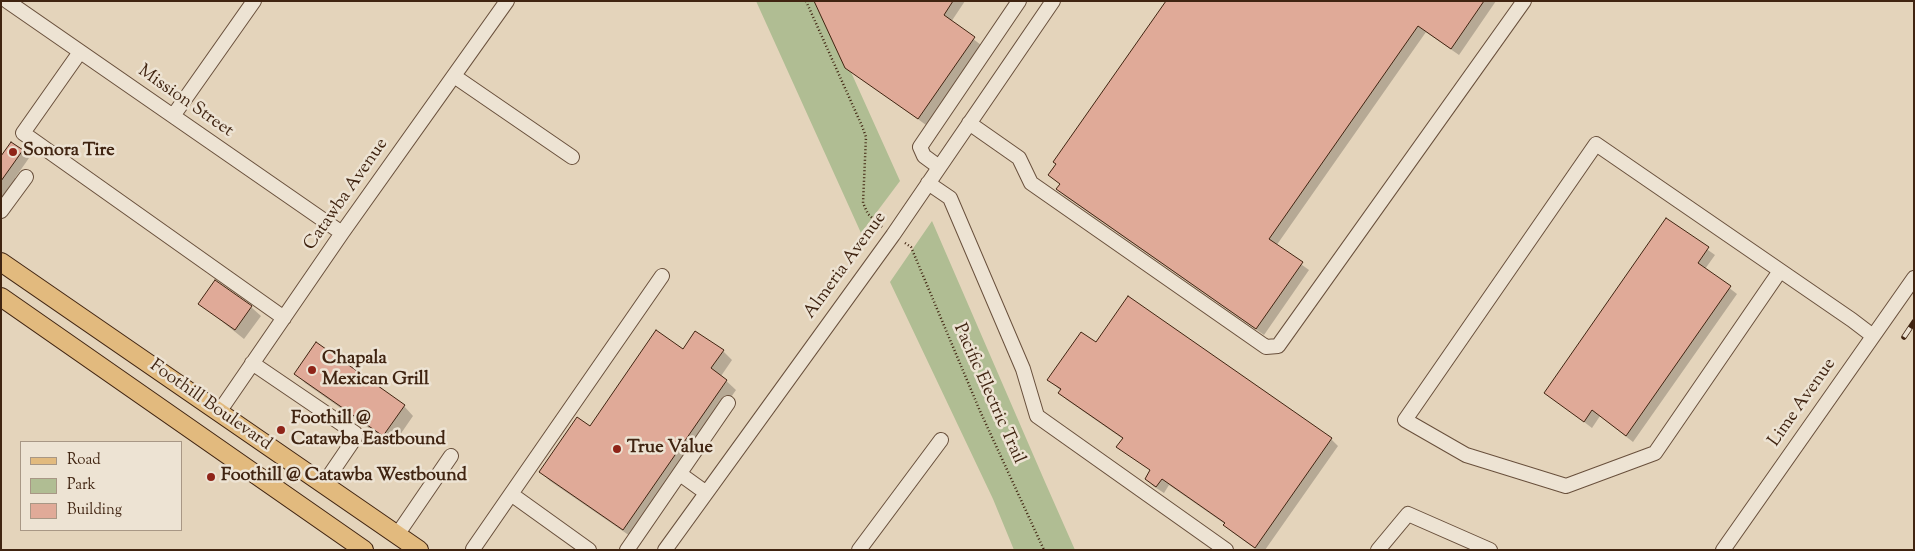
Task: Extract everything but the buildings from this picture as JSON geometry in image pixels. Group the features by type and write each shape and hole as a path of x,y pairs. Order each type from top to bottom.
{"main road":[{"name":"Foothill Boulevard","path":"1,262 419,550"},
{"name":"Foothill Boulevard","path":"1,297 364,550"}],"street":[{"name":"Mission Street","path":"7,1 342,233"},
{"path":"173,116 254,1"},
{"name":"Catawba Avenue","path":"219,412 342,233 508,1"},
{"path":"939,167 924,156 920,147 1019,1"},
{"path":"969,123 1019,158 1031,183 1266,347 1278,346 1524,1"},
{"name":"Almeria Avenue","path":"667,549 705,492 893,234 969,123 1046,4"},
{"path":"80,52 23,133 284,318"},
{"path":"454,76 572,157"},
{"path":"1780,271 1655,453 1566,486 1466,455 1405,420 1596,144 1780,271 1873,336"},
{"path":"1,211 26,177"},
{"path":"928,183 950,198 1023,369 1037,416 1226,550"},
{"path":"473,550 662,276"},
{"name":"Lime Avenue","path":"1723,550 1914,278"},
{"path":"252,363 355,433 355,438 323,485"},
{"path":"627,550 728,403"},
{"path":"859,550 940,440"},
{"path":"397,535 451,456"},
{"path":"680,474 705,492"},
{"path":"511,494 589,550"},
{"path":"1378,550 1408,514 1490,550"}],"path":[{"path":"806,1 866,138 863,203 868,214 875,222"},
{"name":"Pacific Electric Trail","path":"912,247 972,393 1044,550"}],"green space":[{"path":"756,1 819,1 900,181 861,233"},
{"path":"932,221 1075,550 1014,550 993,499 890,282"}],"railway":[{"path":"1904,337 1914,322"}],"place":[{"name":"Sonora Tire","path":"13,152"},
{"name":"Chapala Mexican Grill","path":"312,370"},
{"name":"Foothill @ Catawba Eastbound","path":"281,430"},
{"name":"True Value","path":"617,449"},
{"name":"Foothill @ Catawba Westbound","path":"211,477"}]}
